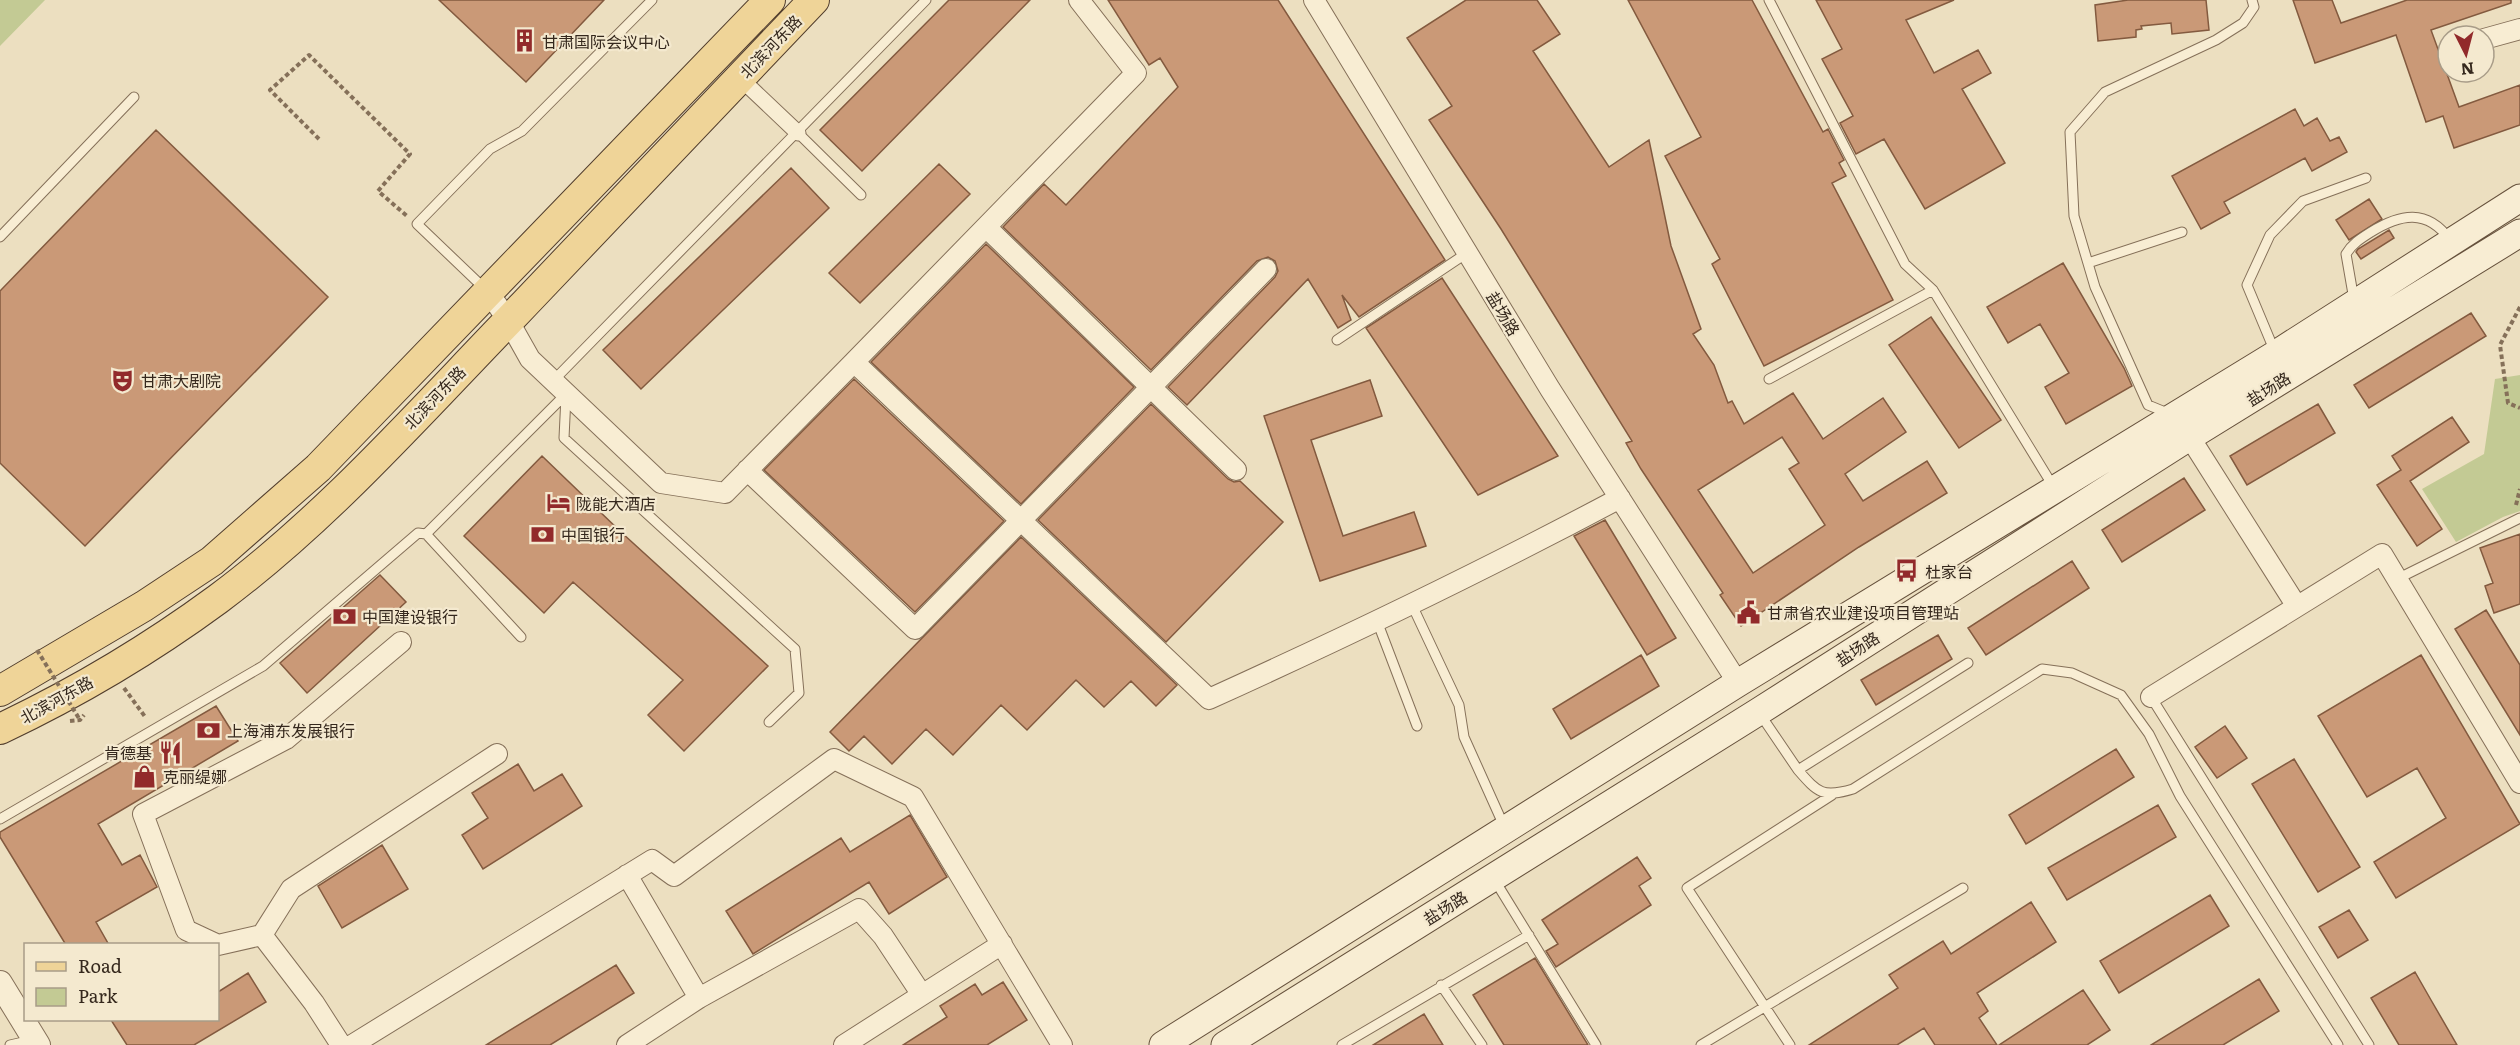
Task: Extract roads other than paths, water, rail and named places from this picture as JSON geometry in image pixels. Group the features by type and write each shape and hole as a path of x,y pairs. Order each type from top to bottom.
{"main road":[{"name":"北滨河东路","path":"0,691 144,606 212,561 318,468 770,0"},
{"name":"北滨河东路","path":"0,729 110,669 163,637 219,598 279,549 374,460 814,0"},
{"name":"盐场路","path":"1225,1045 1758,712 2182,426 2276,354 2520,198"},
{"name":"盐场路","path":"1163,1045 1738,683 2055,489 2182,426 2520,232"}],"street":[{"path":"488,292 508,320 530,359 661,483 725,493 1136,73 1079,0"},
{"name":"盐场路","path":"1314,0 1550,389 1738,683"},
{"path":"2496,36 2520,29"},
{"path":"740,78 798,133"},
{"path":"986,227 1236,470"},
{"path":"747,470 915,629 1266,269"},
{"path":"854,362 1209,699 1496,564 1620,498"},
{"path":"2182,426 2296,605"},
{"path":"2151,697 2296,605 2382,554 2520,783"},
{"path":"213,943 186,930 143,814 286,739 401,642"},
{"path":"219,945 262,935 291,889 497,754"},
{"path":"352,1045 652,860 674,876 834,759 913,797 1062,1045"},
{"path":"627,876 699,998"},
{"path":"627,1045 699,998 860,909 883,936 922,995"},
{"path":"262,935 314,1004 341,1045"},
{"path":"844,1045 1002,944"},
{"path":"0,982 36,1042"}],"lane":[{"path":"488,292 417,224 490,149 522,131 652,0"},
{"path":"426,534 560,387 926,0"},
{"path":"1769,0 1905,264 1933,290 2055,489"},
{"path":"2182,426 2148,405 2095,287 2074,216 2070,132 2105,92 2216,40 2243,23 2254,7 2252,0"},
{"path":"0,237 134,98"},
{"path":"798,133 861,195"},
{"path":"2276,354 2247,285 2270,235 2303,201 2366,178"},
{"path":"2355,304 2346,254 2352,244 2385,224 2402,217 2417,217 2431,222 2443,230 2451,242"},
{"path":"2088,263 2182,232"},
{"path":"1337,340 1467,253"},
{"path":"1769,379 1933,290"},
{"path":"560,387 564,438 795,649 799,693 769,722"},
{"path":"2397,579 2520,518"},
{"path":"0,819 262,666 418,533 426,534 521,637"},
{"path":"1412,604 1459,705 1464,737 1506,829"},
{"path":"1377,621 1417,726"},
{"path":"1798,770 1968,663"},
{"path":"1790,1045 1687,888 1832,795 1853,789 2042,669 2072,674 2121,695 2149,734 2180,796 2338,1045"},
{"path":"2151,697 2369,1045"},
{"path":"1758,712 1798,770 1814,788 1832,795"},
{"path":"1493,877 1596,1045"},
{"path":"1701,1045 1963,888"},
{"path":"1342,1045 1529,935"},
{"path":"1442,985 1482,1045"},
{"path":"10,1045 36,1042"}],"place":[{"name":"甘肃国际会议中心","path":"524,41"},
{"name":"甘肃大剧院","path":"123,380"},
{"name":"陇能大酒店","path":"558,503"},
{"name":"中国银行","path":"543,534"},
{"name":"杜家台","path":"1907,571"},
{"name":"甘肃省农业建设项目管理站","path":"1749,612"},
{"name":"中国建设银行","path":"344,616"},
{"name":"上海浦东发展银行","path":"209,730"},
{"name":"肯德基","path":"170,752"},
{"name":"克丽缇娜","path":"145,776"}]}
